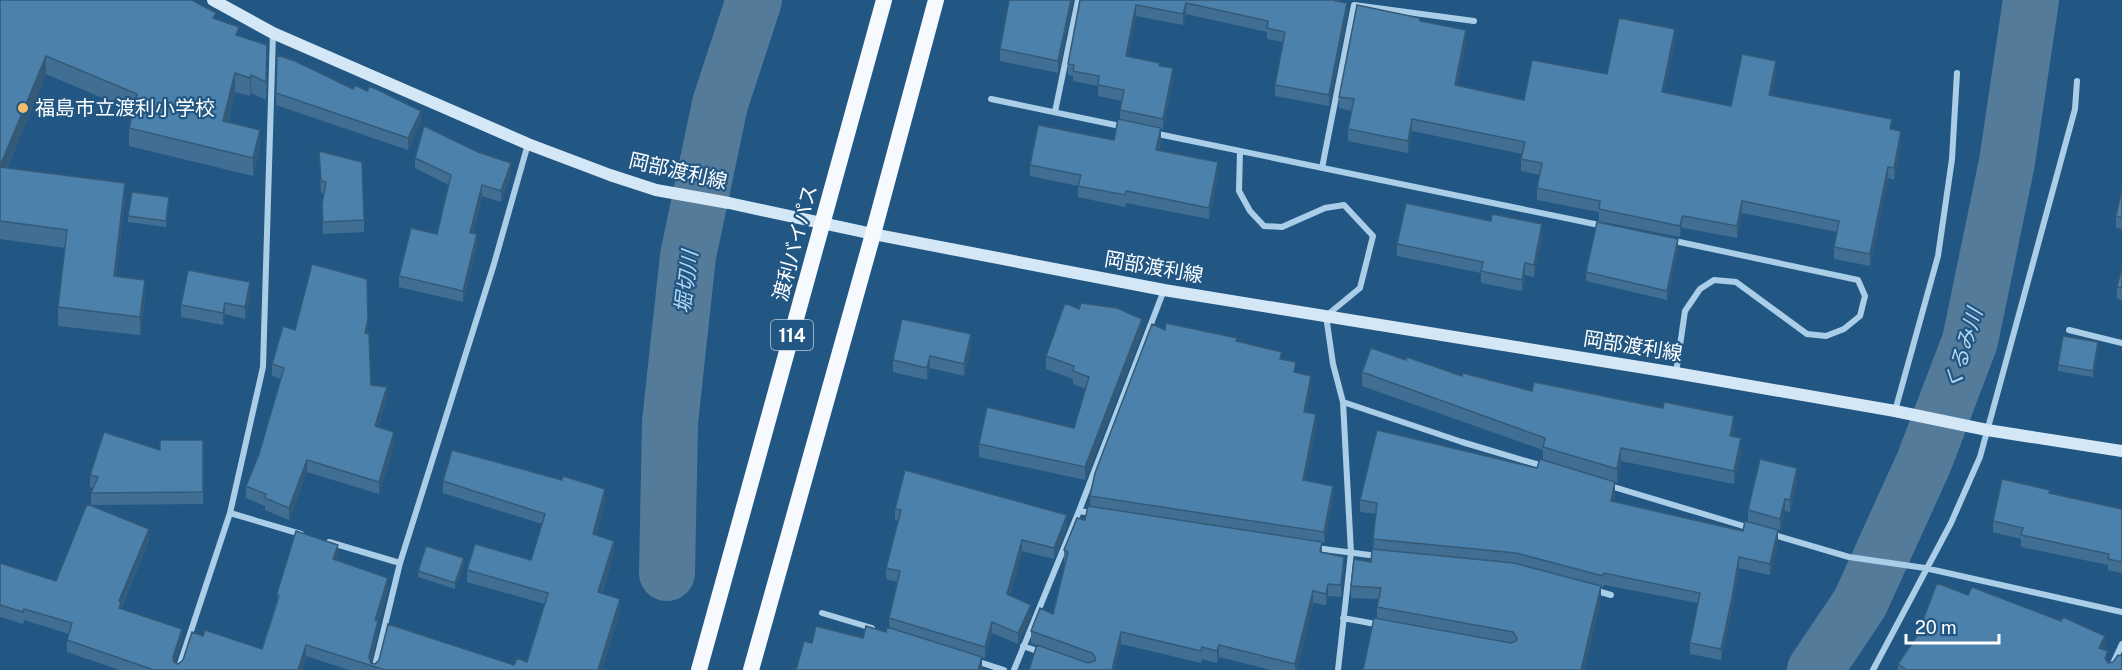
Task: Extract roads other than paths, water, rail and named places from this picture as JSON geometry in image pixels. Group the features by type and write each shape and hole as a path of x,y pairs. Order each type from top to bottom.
{"highway":[{"name":"渡利バイパス","path":"699,670 884,0"},
{"name":"114","path":"751,670 936,0"}],"main road":[{"name":"岡部渡利線","path":"213,0 273,33 528,144 656,190 1164,290 1676,373 1902,412 1987,430 2122,451"}],"street":[{"path":"1056,112 1078,0"},
{"path":"1322,168 1354,5 1474,21"},
{"path":"178,670 230,513 263,368 273,33"},
{"path":"1902,412 1938,256 1952,159 1957,73"},
{"path":"1873,670 1951,523 1980,458 2075,109 2078,81"},
{"path":"991,99 1136,129"},
{"path":"1148,132 1613,228"},
{"path":"374,670 400,563 494,264 528,144"},
{"path":"1240,151 1239,191 1250,211 1263,226 1282,227 1324,208 1344,205 1373,236 1360,288 1326,316 1334,364 1344,402 1351,553 1338,670"},
{"path":"1660,238 1858,280 1865,296 1860,316 1844,329 1826,336 1807,334 1736,282 1714,280 1700,289 1685,311 1676,373"},
{"path":"1014,670 1079,511 1164,290"},
{"path":"2069,330 2122,343"},
{"path":"1344,402 1462,442 1553,469"},
{"path":"1599,483 1849,557 1926,569 2122,612"},
{"path":"1079,511 1103,515"},
{"path":"230,513 309,536"},
{"path":"321,540 400,563"},
{"path":"1304,546 1386,556"},
{"path":"1590,589 1611,595"},
{"path":"822,613 879,631"},
{"path":"1343,618 1389,627"},
{"path":"2110,670 2122,644"},
{"path":"1023,646 1046,654"},
{"path":"970,659 1004,670"}],"waterway":[{"name":"堀切川","path":"667,573 670,422 688,256 720,104 754,0"},
{"name":"くるみ川","path":"1815,670 1860,603 1924,462 1970,341 2007,162 2031,0"}],"place":[{"name":"福島市立渡利小学校","path":"23,108"}]}
